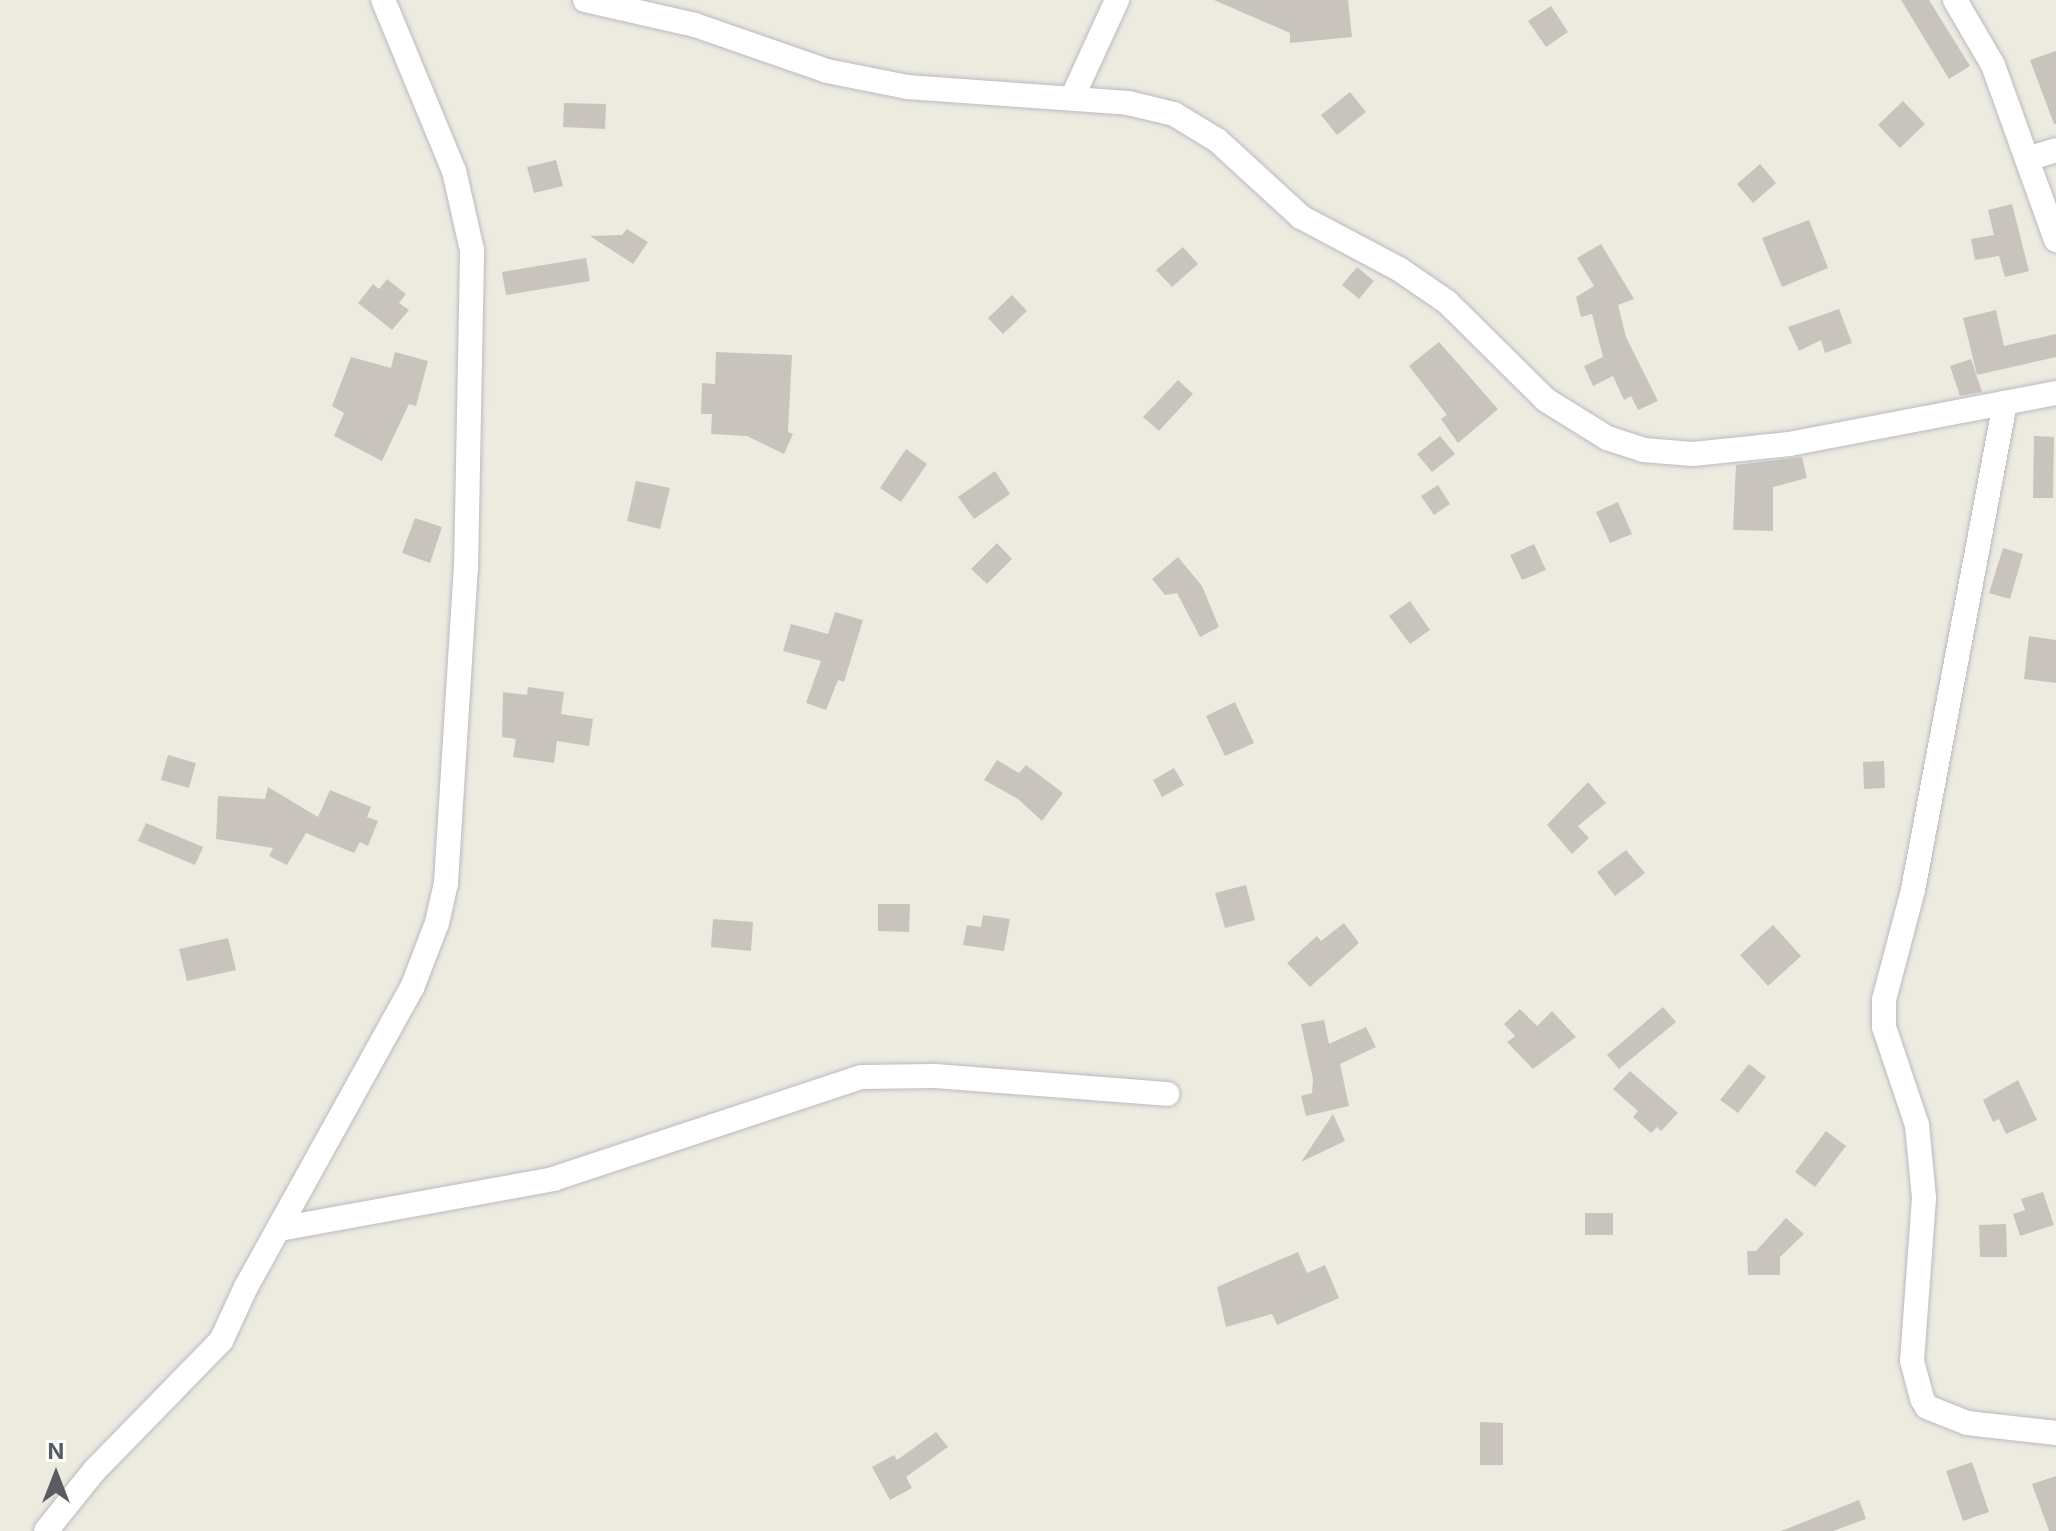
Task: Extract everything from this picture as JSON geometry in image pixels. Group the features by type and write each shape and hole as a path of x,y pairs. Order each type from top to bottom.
{"street":[{"path":"46,1531 124,1439 205,1363 412,988 437,923 446,883 466,569 472,250 454,171 383,0"},
{"path":"585,0 695,25 827,71 907,87 1072,98 1174,114 1217,140 1301,217 1399,269 1447,302 1546,400 1607,438 1643,450 1693,454 1789,444 2056,393"},
{"path":"1072,98 1117,0"},
{"path":"1955,0 1993,65 2056,240"},
{"path":"2027,159 2056,150"},
{"path":"2005,403 1913,890 1884,1000 1884,1027 1917,1125 1924,1198 1912,1361 1922,1399 1927,1407 1967,1423 2056,1433"},
{"path":"279,1229 553,1179 862,1077 934,1076 1167,1094"}],"building":[{"path":"1214,0 1348,0 1352,37 1290,43 1290,33"},
{"path":"1901,0 1929,0 1970,66 1949,79"},
{"path":"1551,6 1568,32 1546,47 1528,21"},
{"path":"2056,51 2056,124 2054,124 2030,60"},
{"path":"1350,92 1366,112 1337,135 1321,115"},
{"path":"1903,101 1925,124 1900,148 1878,125"},
{"path":"564,103 606,104 605,129 563,127"},
{"path":"556,160 563,186 534,193 527,167"},
{"path":"1760,164 1776,183 1753,203 1737,184"},
{"path":"2012,204 2029,271 2005,277 1999,256 1975,260 1971,239 1994,235 1988,210"},
{"path":"1809,220 1828,268 1782,287 1762,238"},
{"path":"627,229 648,242 633,264 590,236 622,235"},
{"path":"1601,244 1634,299 1618,305 1626,337 1658,401 1638,410 1631,396 1624,400 1613,376 1593,386 1584,366 1603,357 1592,314 1581,317 1576,297 1594,286 1577,258"},
{"path":"1183,247 1198,264 1172,287 1156,270"},
{"path":"586,258 590,281 506,295 502,272"},
{"path":"1357,267 1374,281 1359,299 1342,285"},
{"path":"387,279 406,294 399,303 409,310 392,330 358,303 373,284 379,289"},
{"path":"1012,295 1027,311 1003,334 988,318"},
{"path":"1839,309 1852,343 1825,353 1821,340 1799,351 1788,327"},
{"path":"1996,310 2004,346 2056,334 2056,357 1977,375 1963,318"},
{"path":"1439,342 1498,409 1458,443 1441,419 1447,415 1409,366"},
{"path":"395,352 428,361 416,406 409,404 382,461 334,436 344,413 332,406 351,357 391,368"},
{"path":"716,352 792,355 788,432 793,434 784,454 747,436 711,434 712,414 701,414 702,383 715,384"},
{"path":"1971,359 1982,392 1960,396 1950,366"},
{"path":"1178,380 1193,394 1159,431 1143,417"},
{"path":"1440,436 1455,454 1432,472 1417,454"},
{"path":"2034,436 2054,437 2053,498 2033,498"},
{"path":"906,449 927,464 901,502 880,488"},
{"path":"1802,457 1807,478 1773,487 1773,531 1733,530 1736,465"},
{"path":"995,471 1010,494 974,519 958,497"},
{"path":"636,481 670,488 660,529 627,521"},
{"path":"1438,485 1450,504 1434,515 1421,496"},
{"path":"1618,502 1632,534 1610,543 1596,512"},
{"path":"415,518 442,527 430,563 402,553"},
{"path":"997,543 1012,559 987,584 971,569"},
{"path":"1534,544 1546,570 1522,580 1510,555"},
{"path":"2003,548 2023,554 2010,599 1989,593"},
{"path":"1178,557 1202,586 1219,627 1200,637 1177,593 1165,595 1152,579"},
{"path":"1410,601 1430,630 1410,644 1389,616"},
{"path":"835,612 863,620 844,682 838,680 826,710 806,703 821,661 783,651 791,624 828,634"},
{"path":"2029,636 2056,640 2056,683 2024,679"},
{"path":"528,687 564,692 561,714 593,719 589,746 557,741 554,763 513,757 516,739 502,737 503,692 527,695"},
{"path":"1235,702 1254,743 1225,756 1206,716"},
{"path":"168,755 196,763 189,788 161,780"},
{"path":"997,760 1019,773 1026,765 1063,793 1042,821 1018,799 984,780"},
{"path":"1884,761 1885,788 1864,789 1863,762"},
{"path":"1174,768 1184,785 1162,797 1153,780"},
{"path":"1588,782 1606,803 1578,826 1589,838 1572,854 1547,825"},
{"path":"268,787 318,817 330,790 371,807 367,817 378,821 368,846 360,842 354,853 306,833 287,865 269,856 273,848 216,839 218,796 265,799"},
{"path":"146,823 203,847 195,865 138,841"},
{"path":"1626,850 1645,873 1615,896 1597,872"},
{"path":"1246,885 1255,920 1225,928 1215,893"},
{"path":"878,904 910,904 909,932 878,931"},
{"path":"983,915 1010,919 1004,951 963,945 967,925 981,927"},
{"path":"713,919 753,922 751,951 711,947"},
{"path":"1344,923 1359,943 1310,987 1287,963 1317,936 1321,941"},
{"path":"1773,925 1801,956 1768,986 1740,955"},
{"path":"228,938 236,970 187,981 179,949"},
{"path":"1663,1007 1676,1022 1619,1069 1607,1055"},
{"path":"1520,1009 1537,1026 1552,1011 1576,1037 1533,1069 1507,1042 1515,1036 1504,1024"},
{"path":"1324,1020 1329,1044 1366,1027 1376,1047 1340,1064 1349,1106 1306,1116 1301,1096 1312,1093 1313,1079 1301,1024"},
{"path":"1749,1064 1766,1077 1738,1113 1720,1100"},
{"path":"1630,1071 1678,1113 1661,1131 1657,1127 1651,1133 1633,1117 1638,1111 1613,1089"},
{"path":"2018,1080 2037,1120 2006,1134 1999,1119 1993,1122 1983,1100"},
{"path":"1333,1114 1345,1141 1301,1162"},
{"path":"1826,1131 1846,1146 1815,1187 1795,1172"},
{"path":"2043,1192 2054,1225 2020,1236 2013,1214 2025,1210 2021,1199"},
{"path":"1585,1213 1613,1213 1613,1235 1585,1235"},
{"path":"1786,1218 1804,1234 1780,1257 1780,1275 1748,1275 1747,1251 1756,1251"},
{"path":"2006,1224 2007,1257 1980,1257 1979,1225"},
{"path":"1298,1252 1307,1273 1325,1265 1339,1298 1277,1325 1272,1314 1226,1327 1217,1287"},
{"path":"1480,1422 1503,1423 1503,1465 1480,1465"},
{"path":"936,1432 948,1447 906,1477 912,1488 890,1500 872,1467 894,1455 897,1460"},
{"path":"1972,1462 1989,1512 1963,1521 1946,1471"},
{"path":"2056,1476 2056,1531 2049,1531 2032,1484"},
{"path":"1859,1500 1866,1519 1833,1531 1781,1531"}]}
